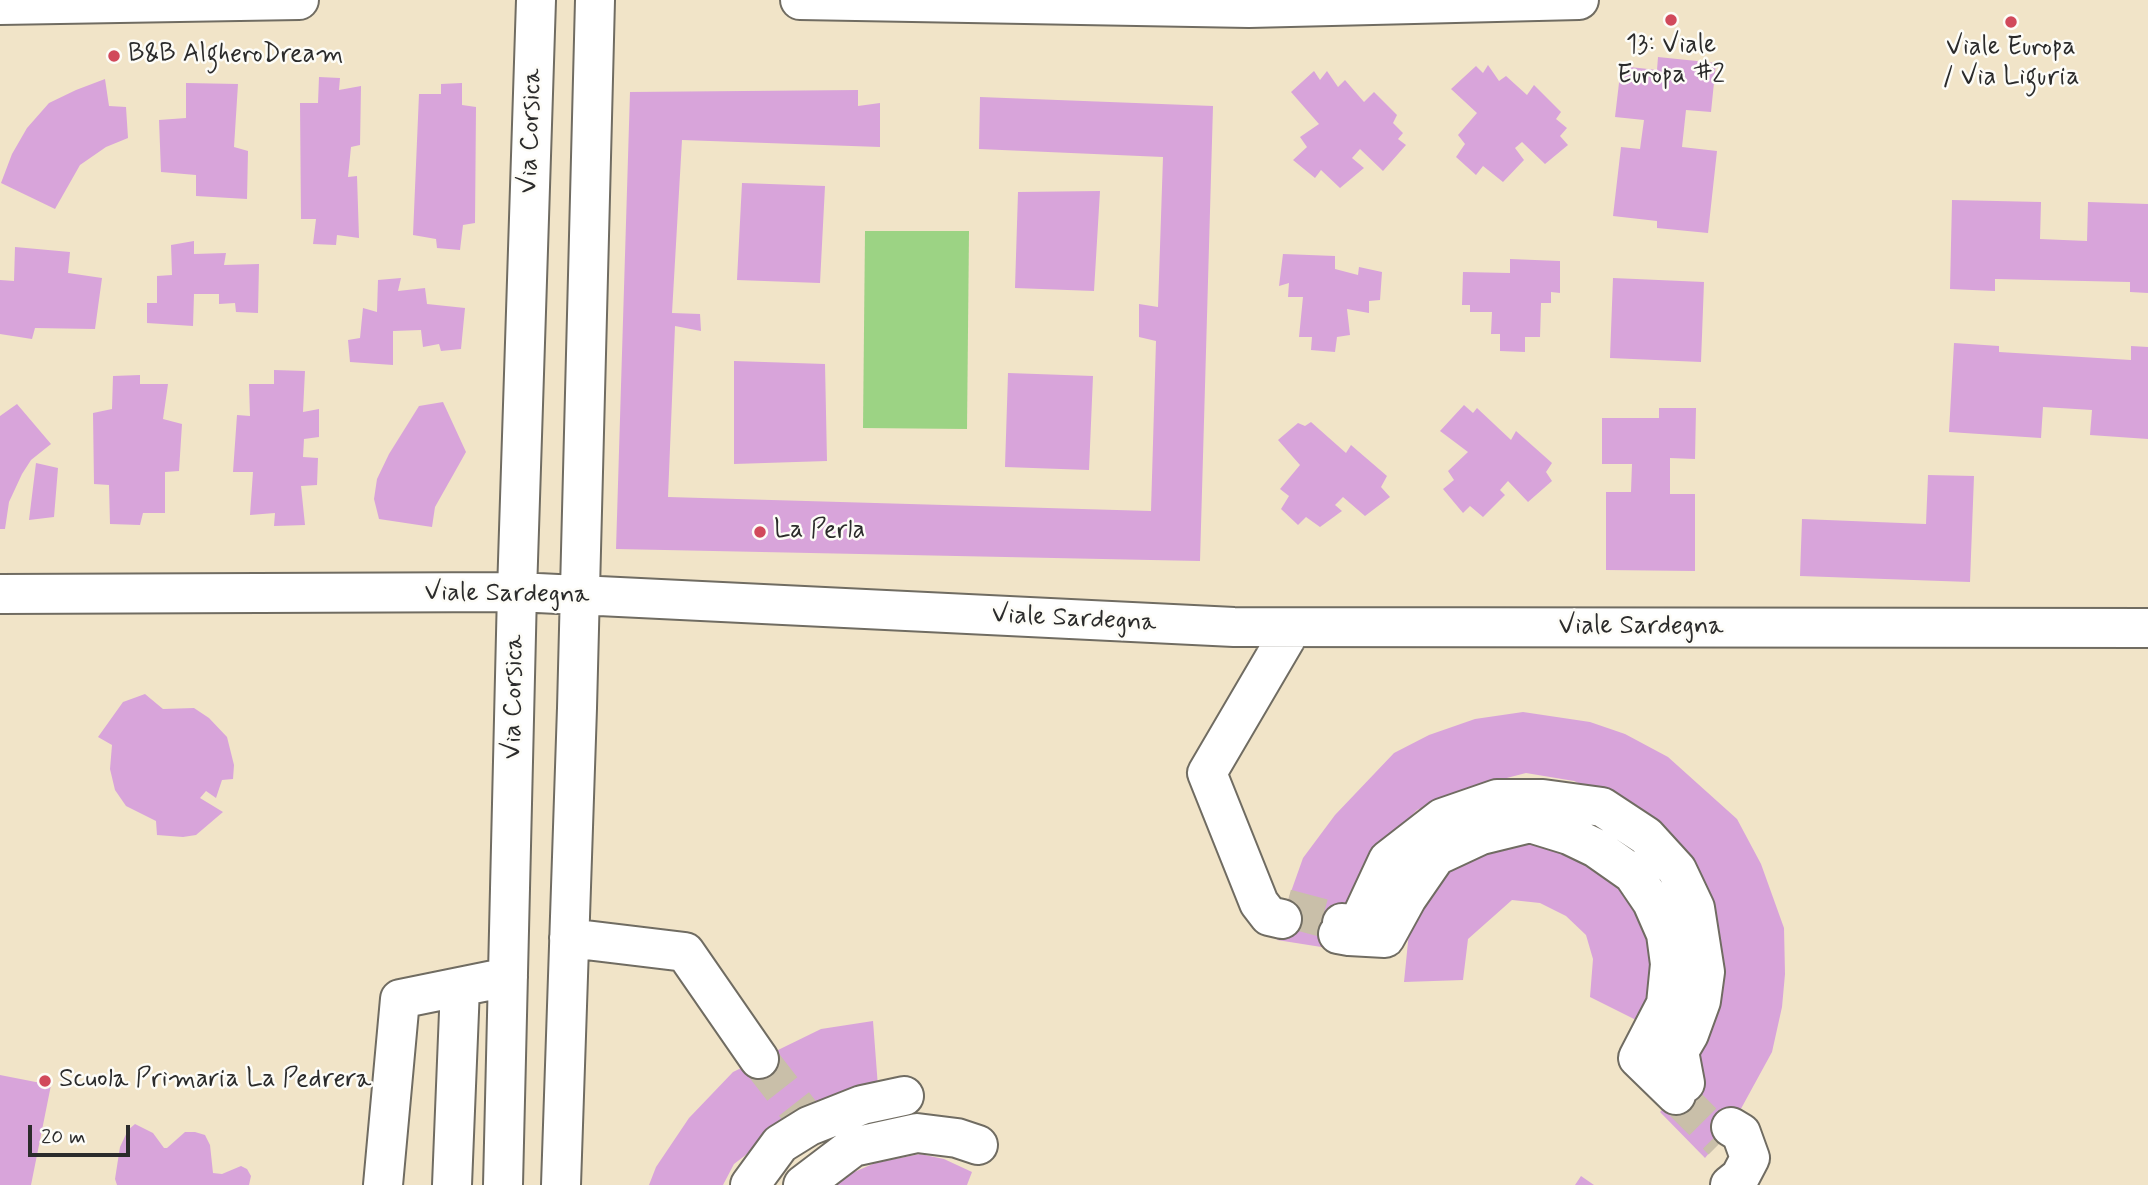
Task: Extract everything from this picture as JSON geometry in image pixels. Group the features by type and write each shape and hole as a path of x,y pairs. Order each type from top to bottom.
{"street":[{"path":"0,5 299,0"},
{"name":"Via Corsica","path":"503,1185 517,593 537,0"},
{"path":"561,1185 595,0"},
{"path":"800,0 1249,8 1579,0"},
{"name":"Viale Sardegna","path":"0,594 517,593 1234,628 2148,628"},
{"path":"1276,910 1207,772 1292,628"},
{"path":"1340,928 1352,925 1361,918 1388,860 1441,818 1497,799 1542,799 1602,807 1646,836 1676,870 1695,908 1705,972 1701,1001 1689,1034 1679,1051 1680,1089"},
{"path":"569,938 685,952 759,1059"},
{"path":"383,1185 400,999 508,977"},
{"path":"452,1185 460,987"},
{"path":"750,1185 780,1144 805,1119 904,1096"},
{"path":"805,1119 817,1174 853,1147 917,1133 957,1138 978,1145"}],"green space":[{"path":"865,231 969,231 967,429 863,428"}],"building":[{"path":"1658,57 1716,63 1711,112 1686,110 1682,147 1717,151 1708,233 1657,228 1657,221 1613,216 1621,147 1640,149 1644,120 1615,117 1621,66 1657,70"},
{"path":"1488,65 1499,81 1506,76 1527,95 1534,85 1561,112 1556,119 1567,128 1560,136 1568,145 1545,164 1522,142 1515,148 1524,160 1503,182 1483,166 1476,175 1456,157 1465,144 1458,135 1477,113 1451,89 1476,66 1483,73"},
{"path":"1314,71 1320,80 1327,71 1338,87 1345,80 1364,102 1374,92 1397,115 1393,123 1403,133 1398,139 1406,145 1383,171 1360,149 1352,158 1364,168 1340,188 1321,170 1315,178 1293,160 1307,147 1300,137 1319,124 1291,92"},
{"path":"319,77 340,78 339,90 361,86 360,145 351,147 348,177 357,176 359,238 337,235 336,245 313,244 316,219 301,219 300,103 318,103"},
{"path":"105,79 109,106 126,107 128,138 106,147 80,165 55,209 1,183 12,154 27,128 49,103"},
{"path":"186,83 238,84 234,147 248,151 247,199 196,196 196,175 161,172 159,120 186,118"},
{"path":"462,83 462,105 476,107 475,223 463,225 460,250 437,248 436,239 413,235 419,94 441,94 441,84"},
{"path":"858,90 858,106 880,103 880,147 682,140 672,313 700,314 701,331 675,326 668,497 1151,511 1156,341 1139,337 1139,304 1158,307 1163,157 979,149 980,97 1213,106 1200,561 616,549 630,92"},
{"path":"742,183 825,186 820,283 737,280"},
{"path":"1100,191 1094,291 1015,288 1018,192"},
{"path":"1952,200 2041,202 2040,239 2087,241 2088,202 2148,204 2148,293 2130,292 2130,282 1995,279 1995,291 1950,289"},
{"path":"194,241 194,254 226,253 224,265 259,264 258,313 236,312 235,303 219,304 219,294 194,294 193,326 147,323 147,303 157,303 157,276 172,275 171,245"},
{"path":"15,247 70,252 68,273 102,278 95,329 35,328 32,339 0,334 0,280 14,281"},
{"path":"1283,254 1335,256 1335,269 1358,275 1359,267 1382,272 1380,300 1369,301 1369,313 1347,309 1350,335 1337,337 1335,352 1311,350 1312,337 1299,337 1303,297 1288,297 1289,283 1279,286"},
{"path":"1510,259 1560,261 1560,293 1551,292 1551,303 1541,303 1540,337 1525,337 1525,352 1500,351 1500,334 1491,334 1492,312 1470,312 1470,305 1462,305 1463,272 1510,273"},
{"path":"401,278 398,291 425,288 427,304 465,308 461,349 441,351 439,344 423,347 421,330 393,331 393,365 350,362 348,340 360,338 363,308 377,312 378,280"},
{"path":"1613,278 1704,282 1701,362 1610,358"},
{"path":"1954,343 1999,346 1999,352 2131,360 2131,346 2148,347 2148,439 2090,435 2092,410 2043,407 2041,438 1949,432"},
{"path":"734,361 825,364 827,461 734,464"},
{"path":"274,370 305,371 303,412 319,409 319,437 304,439 303,457 318,458 317,485 301,486 305,525 274,526 275,513 250,515 253,472 233,472 237,415 250,416 249,384 274,384"},
{"path":"1008,373 1093,376 1089,470 1005,467"},
{"path":"140,375 140,384 168,384 163,419 182,424 179,471 165,472 165,513 143,513 140,525 110,524 109,485 94,484 93,413 112,409 113,376"},
{"path":"443,402 466,452 435,507 432,527 379,519 374,499 377,479 389,454 419,406"},
{"path":"17,404 51,444 31,460 22,474 9,502 5,529 0,529 0,416"},
{"path":"1464,405 1473,413 1477,408 1511,440 1516,431 1552,463 1546,472 1552,481 1528,502 1508,481 1500,490 1505,495 1483,517 1470,506 1463,513 1443,489 1454,480 1448,471 1468,452 1440,431"},
{"path":"1659,408 1696,408 1695,459 1670,458 1670,494 1695,494 1695,571 1606,570 1606,492 1631,492 1632,464 1602,464 1602,418 1659,418"},
{"path":"1311,422 1346,453 1351,445 1387,476 1381,487 1390,497 1365,516 1343,497 1335,505 1342,511 1320,527 1306,517 1298,525 1281,509 1289,496 1280,489 1300,465 1278,440 1298,423 1305,426"},
{"path":"36,463 58,468 54,517 29,520"},
{"path":"1928,475 1974,476 1970,582 1800,576 1802,519 1926,524"},
{"path":"145,694 163,709 194,708 209,718 227,737 234,765 233,779 222,780 216,798 206,791 200,798 223,812 196,835 157,835 156,821 126,806 115,790 110,769 112,745 98,737 123,702"},
{"path":"1523,712 1590,722 1625,734 1668,757 1737,819 1761,864 1784,928 1785,974 1782,1007 1772,1052 1731,1127 1705,1158 1660,1112 1676,1095 1717,973 1720,937 1702,880 1612,798 1574,781 1526,773 1464,789 1417,810 1382,846 1334,949 1277,940 1303,858 1335,815 1394,753 1429,735 1475,719"},
{"path":"1502,844 1549,845 1620,878 1653,939 1646,1025 1590,997 1593,959 1586,935 1566,916 1540,903 1512,900 1468,939 1463,980 1404,982 1409,932 1439,879 1470,858"},
{"path":"873,1021 878,1087 808,1107 734,1164 723,1185 649,1185 656,1167 689,1118 733,1072 821,1029"},
{"path":"0,1075 51,1085 31,1185 0,1185"},
{"path":"135,1124 153,1133 164,1148 185,1132 205,1135 210,1145 213,1173 222,1174 241,1166 247,1169 251,1176 249,1185 117,1185 115,1179 120,1147 128,1130"},
{"path":"920,1154 944,1159 972,1172 967,1185 829,1185 875,1163"},
{"path":"1581,1176 1594,1185 1575,1185"}],"tunnel":[{"path":"1286,908 1342,923"},
{"path":"759,1059 801,1113"},
{"path":"1676,1095 1722,1141"}],"place":[{"name":"13: Viale Europa #2","path":"1671,20"},
{"name":"Viale Europa / Via Liguria","path":"2011,22"},
{"name":"B&B AlgheroDream","path":"114,56"},
{"name":"La Perla","path":"760,532"},
{"name":"Scuola Primaria La Pedrera","path":"45,1081"}]}
